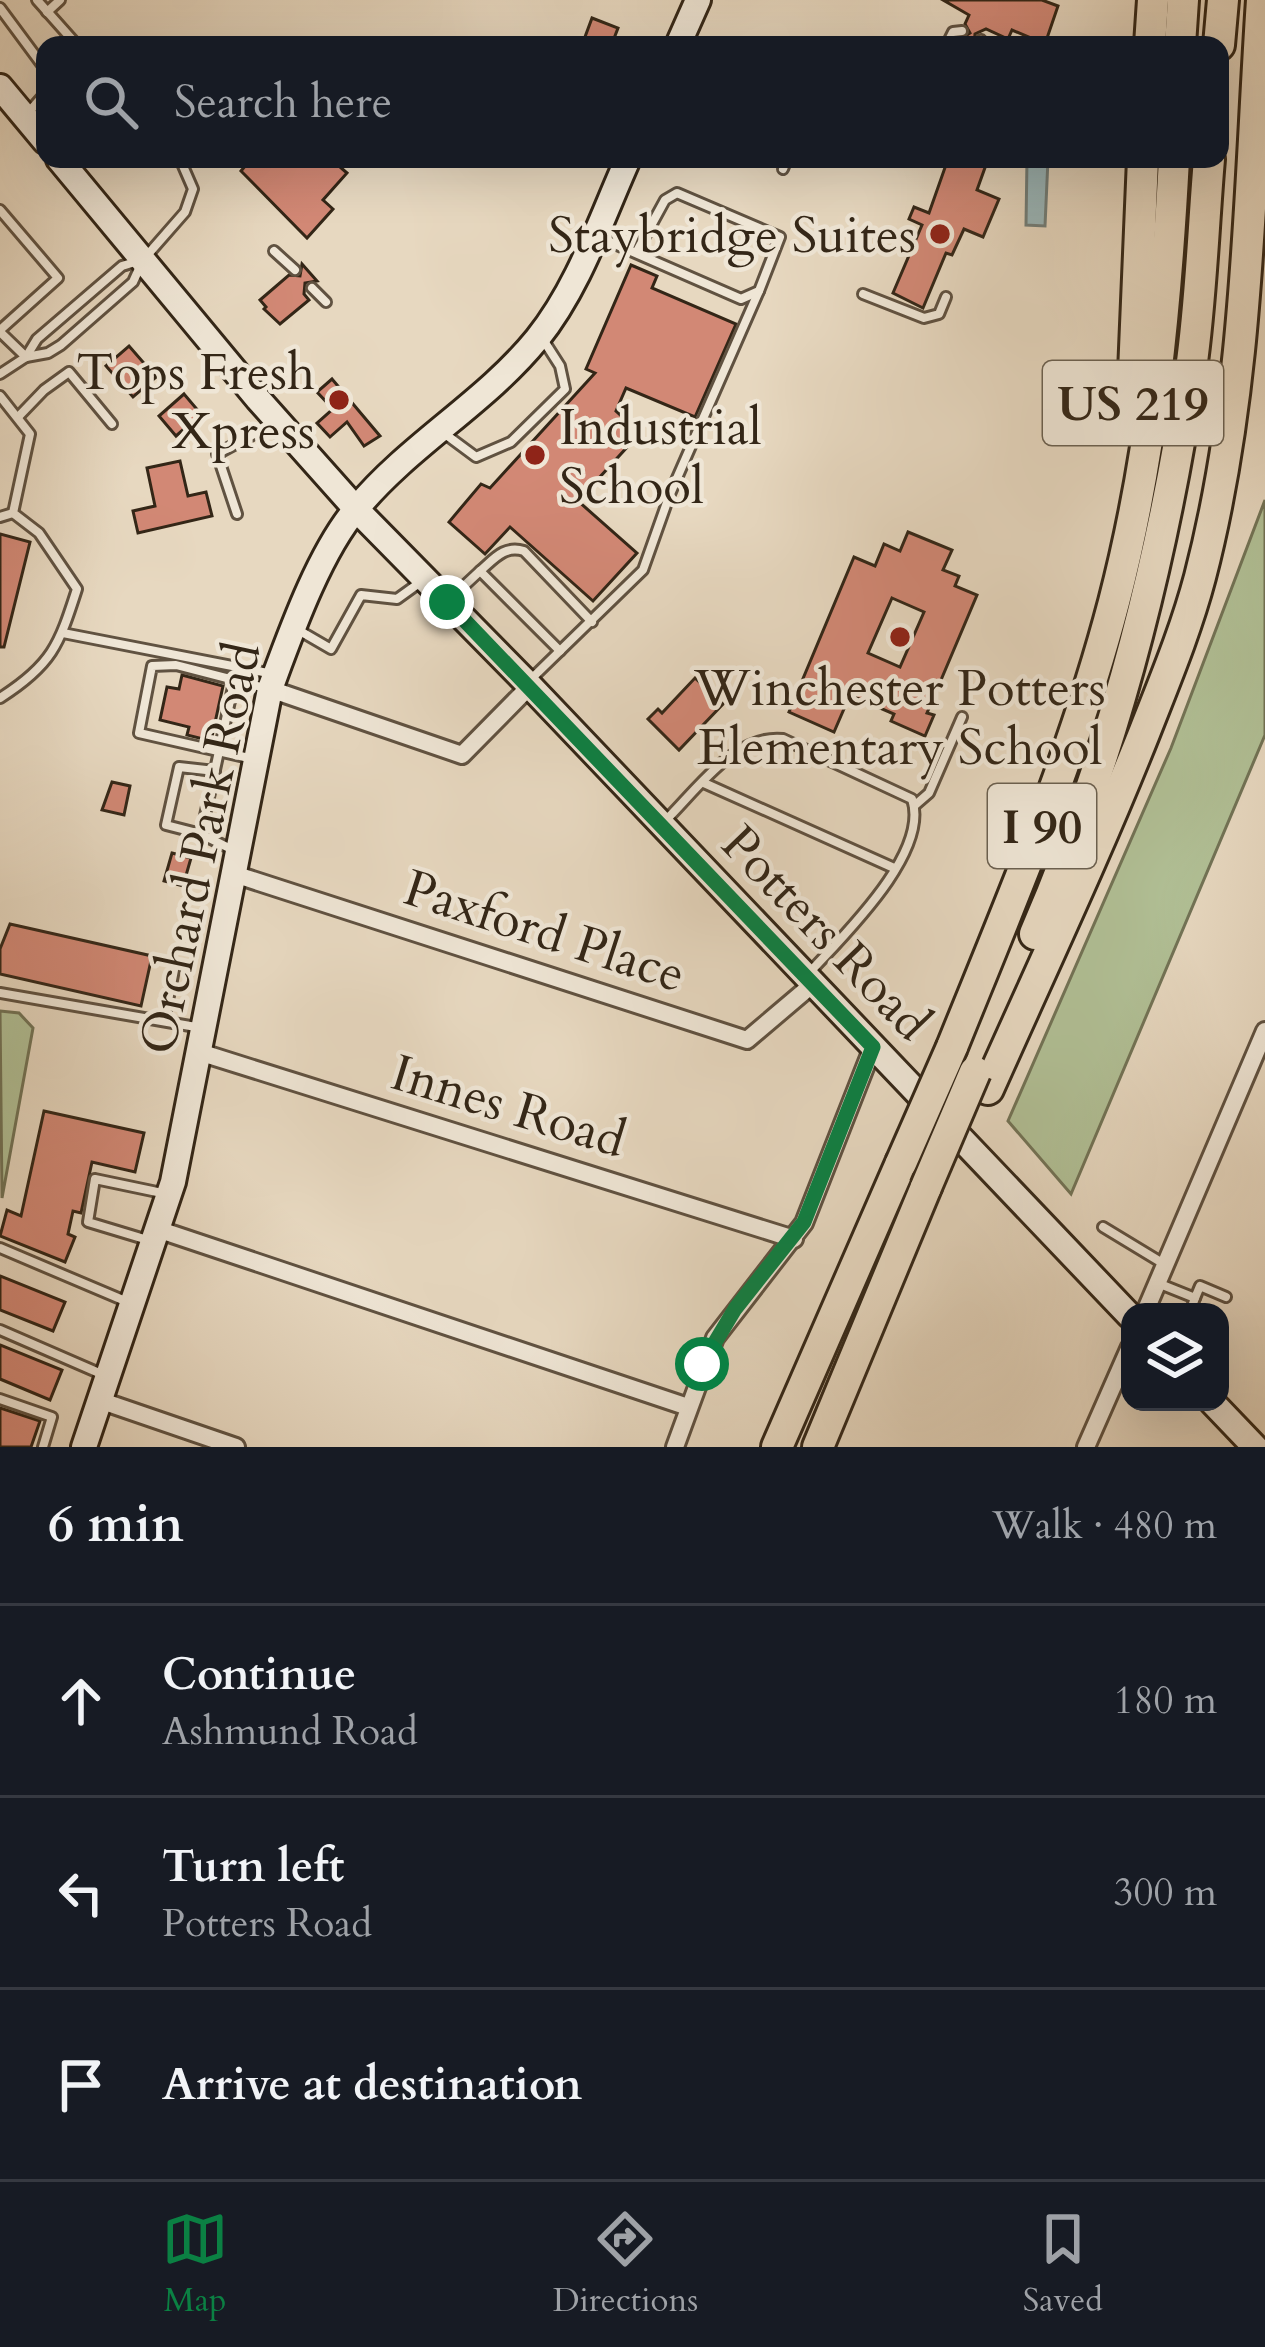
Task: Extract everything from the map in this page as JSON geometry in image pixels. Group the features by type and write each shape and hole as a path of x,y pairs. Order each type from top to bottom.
{"highway":[{"path":"1151,36 1153,0"},
{"path":"1181,36 1183,0"},
{"path":"1220,36 1222,0"},
{"name":"US 219","path":"818,1447 863,1369 982,1080 1133,760 1200,578 1230,435 1251,220 1262,0"},
{"name":"US 219","path":"1115,599 1135,389 1143,168"},
{"name":"I 90","path":"777,1447 952,1048 1042,825 1115,599 1150,431 1168,278 1174,168"},
{"name":"I 90","path":"982,1080 1102,762 1143,620 1191,365 1208,168"},
{"path":"1251,220 1265,176"}],"street":[{"path":"682,36 698,0"},
{"path":"0,87 36,130"},
{"path":"66,168 356,509"},
{"name":"Orchard Park Road","path":"84,1447 169,1195 256,759 273,682 293,627 356,509 439,428 513,367 540,335 595,235 624,168"},
{"name":"Potters Road","path":"356,509 529,684 1121,1307"},
{"path":"273,682 462,755 529,684"},
{"name":"Paxford Place","path":"236,863 747,1040 809,980"},
{"path":"1149,1303 1265,1031"},
{"name":"Innes Road","path":"201,1040 794,1239"},
{"path":"674,1447 715,1338 794,1239 810,1210 873,1047"},
{"path":"155,1235 688,1407"},
{"path":"1086,1447 1121,1368"},
{"path":"103,1388 236,1447"},
{"path":"1221,1411 1255,1447"}],"lane":[{"path":"37,0 68,36"},
{"path":"47,12 60,0"},
{"path":"0,8 36,57"},
{"path":"951,36 962,32"},
{"path":"24,116 36,103"},
{"path":"0,374 26,357 62,345 134,282 142,260 185,212 194,190 184,168"},
{"path":"529,684 644,570 670,494 780,237 677,193 664,200 636,253"},
{"path":"0,210 58,278 0,331 26,357"},
{"path":"595,235 741,299 759,291"},
{"path":"274,250 295,270"},
{"path":"26,357 37,339 122,266 142,260"},
{"path":"312,287 326,302"},
{"path":"863,294 924,318 939,314 946,297"},
{"path":"439,428 476,458 511,442 565,389 560,366 540,335"},
{"path":"19,416 69,371 112,424"},
{"path":"0,397 30,434 13,513"},
{"path":"237,514 217,454 277,421"},
{"path":"0,517 13,513"},
{"path":"0,698 23,683 59,646 77,589 39,533 13,513"},
{"path":"447,602 503,551 513,548 524,551 592,622"},
{"path":"481,571 560,652"},
{"path":"293,627 331,649 361,595 397,599 425,579"},
{"path":"63,633 273,682"},
{"path":"256,759 140,733 152,666 176,665 273,682"},
{"path":"201,834 236,678"},
{"path":"914,806 929,793 962,718"},
{"path":"662,824 750,743 765,738 783,740 912,799 914,831 877,901 809,980"},
{"path":"215,771 179,767 166,825 201,834 236,863"},
{"path":"704,783 894,868"},
{"path":"164,1021 175,970"},
{"path":"0,993 164,1021 201,1040"},
{"path":"155,1235 88,1222 95,1179 169,1195"},
{"path":"1103,1227 1165,1265"},
{"path":"0,1248 131,1304"},
{"path":"1158,1283 1195,1298"},
{"path":"1193,1303 1200,1286 1226,1297"},
{"path":"0,1330 103,1388"},
{"path":"0,1399 52,1417 43,1447"}],"green space":[{"path":"1265,500 1265,735 1071,1194 1008,1121 1171,748"},
{"path":"0,1011 19,1013 33,1028 2,1198"}],"water":[{"path":"1027,168 1048,168 1045,226 1026,225"}],"building":[{"path":"943,0 1042,0 1058,6 1048,36 1012,30 1009,36 1001,36 986,29 966,36 970,33 965,24 969,15"},
{"path":"592,18 618,28 615,36 585,36"},
{"path":"341,168 347,173 323,200 333,209 307,238 241,171"},
{"name":"Staybridge Suites","path":"945,168 985,168 977,190 999,199 983,237 964,229 952,255 946,253 923,308 893,293 922,225 909,219 914,207 929,213"},
{"path":"302,264 317,281 305,283 309,300 280,324 260,300 289,275 300,276"},
{"path":"631,265 657,276 652,288 736,324 695,417 626,388 616,411 640,433 578,501 637,553 593,601 510,527 485,554 449,522 481,484 490,488 595,373 586,369"},
{"path":"129,346 156,377 133,397 106,366"},
{"path":"332,379 380,436 364,446 347,422 330,437 317,423 333,409 317,392"},
{"path":"184,394 201,414 176,436 159,416"},
{"path":"180,461 188,496 206,492 212,516 138,533 133,511 155,506 147,468"},
{"path":"908,532 952,550 943,570 959,576 955,586 977,595 927,713 934,715 925,736 891,721 894,714 850,695 834,732 789,712 854,557 875,566 884,544 900,551","holes":["892,598 924,612 900,667 868,653"]},
{"path":"0,534 30,542 4,647 0,647"},
{"path":"182,675 223,686 211,741 187,735 189,727 160,720 167,687 179,689"},
{"path":"695,678 723,704 679,750 648,719 658,709 662,713"},
{"path":"112,782 130,786 124,815 102,810"},
{"path":"172,853 191,858 183,886 164,881"},
{"path":"10,924 152,956 141,1006 0,974 0,949"},
{"path":"44,1111 144,1133 135,1172 92,1162 81,1213 73,1211 68,1234 75,1237 65,1262 0,1236 7,1210 21,1216"},
{"path":"0,1276 65,1302 53,1331 0,1310"},
{"path":"0,1345 62,1370 50,1400 0,1379"},
{"path":"0,1408 40,1421 31,1447 0,1447"}],"place":[{"name":"Staybridge Suites","path":"940,234"},
{"name":"Tops Fresh Xpress","path":"339,400"},
{"name":"Industrial School","path":"535,455"},
{"name":"Winchester Potters Elementary School","path":"900,637"}],"route":[{"path":"447,602 873,1047 804,1222 735,1309 702,1364"}]}
